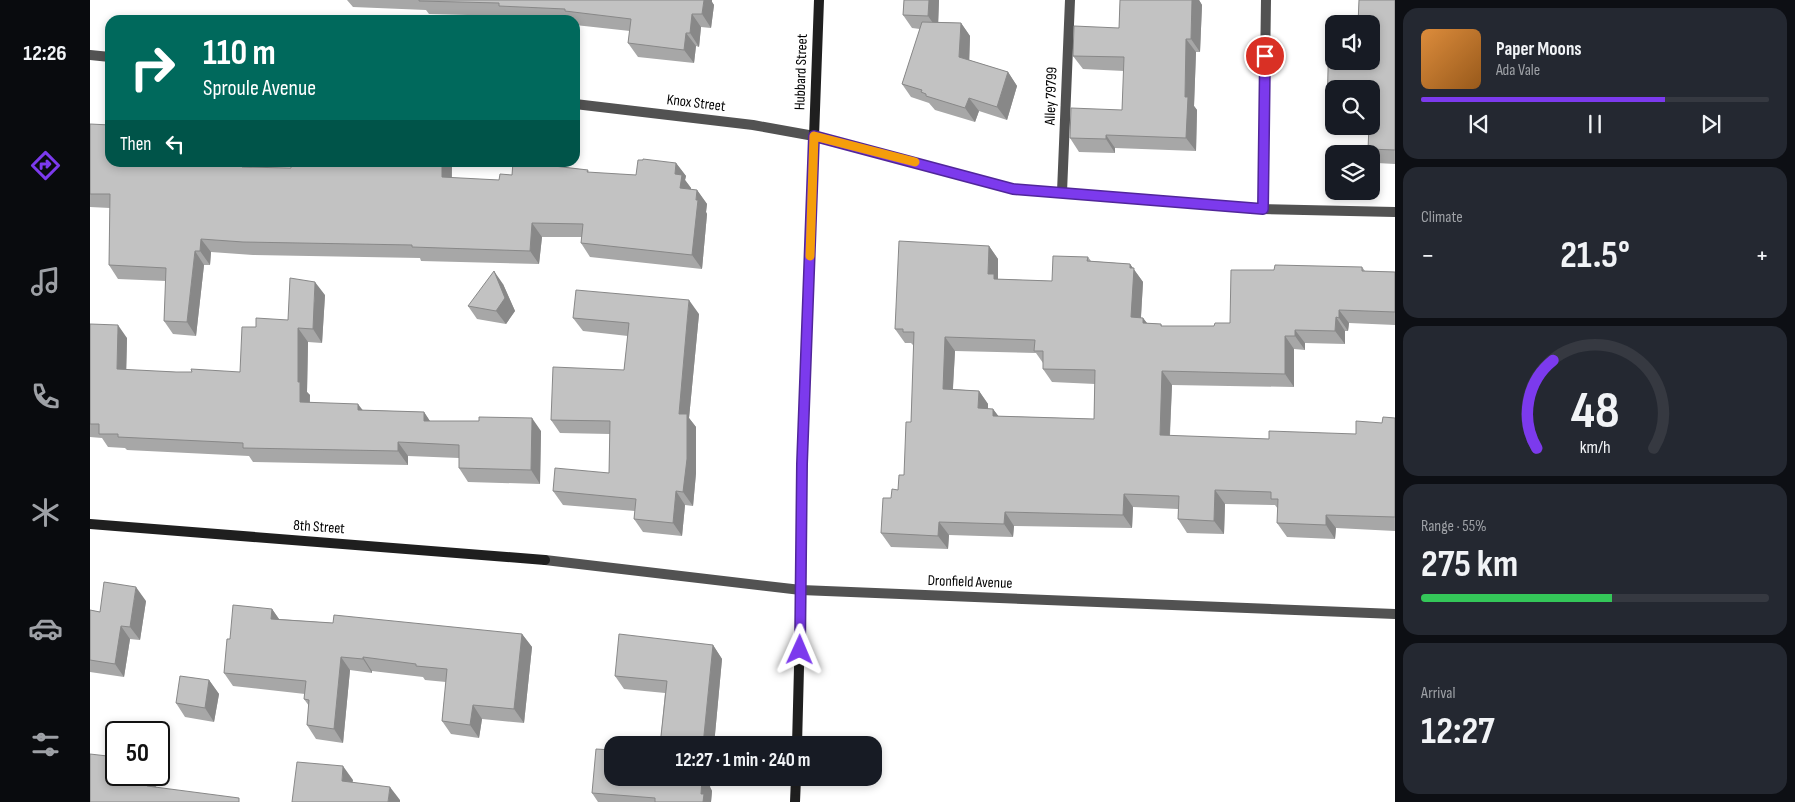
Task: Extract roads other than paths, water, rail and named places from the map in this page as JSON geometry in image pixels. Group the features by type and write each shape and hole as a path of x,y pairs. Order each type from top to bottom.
{"main road":[{"name":"Hubbard Street","path":"797,736 802,464 819,0"},
{"name":"8th Street","path":"90,524 545,560"},
{"path":"795,802 796,786"}],"street":[{"name":"Alley 79799","path":"1062,192 1070,0"},
{"path":"1263,209 1266,0"},
{"path":"90,55 105,56"},
{"name":"Knox Street","path":"580,105 753,125 814,136 1013,189 1263,209 1395,212"},
{"name":"Dronfield Avenue","path":"545,560 801,590 1395,614"}]}
